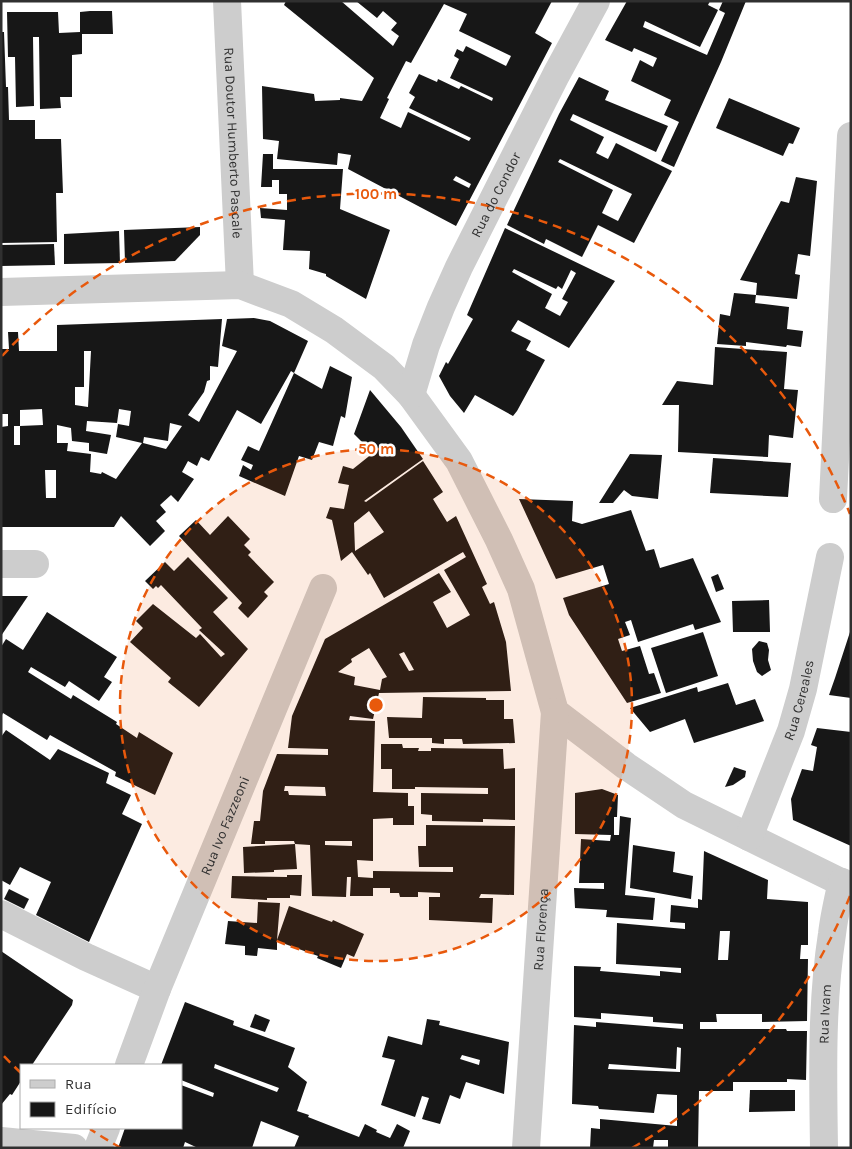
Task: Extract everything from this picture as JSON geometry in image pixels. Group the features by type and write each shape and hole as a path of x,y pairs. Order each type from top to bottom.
{"street":[{"name":"Rua Doutor Humberto Pascale","path":"227,1 240,285"},
{"name":"Rua do Condor","path":"411,395 429,337 459,267 556,75 596,1"},
{"path":"833,499 851,136"},
{"path":"1,292 240,285"},
{"name":"Rua Florença","path":"240,285 291,304 334,330 384,367 411,395 459,461 521,588 555,712 521,1147"},
{"name":"Rua Cereales","path":"750,837 791,731 804,689 830,557"},
{"path":"1,564 36,564"},
{"name":"Rua Ivo Fazzeoni","path":"129,1064 157,989 323,588"},
{"path":"555,712 626,766 684,805 846,885"},
{"name":"Rua Ivam","path":"824,1148 822,1074 826,990 832,934 846,885"},
{"path":"1,914 86,957 157,989"},
{"path":"98,1148 106,1129"},
{"path":"1,1141 74,1148"}],"building":[{"path":"286,1 341,1 393,46 399,36 391,30 397,23 383,11 377,18 356,1 552,1 535,33 552,43 456,226 348,169 351,155 338,153 337,165 277,159 279,141 263,139 262,86 314,94 315,101 340,100 340,98 362,101 374,78 284,5","holes":["444,4 467,14 459,31 511,56 506,66 466,46 463,52 457,49 454,56 459,59 450,78 493,98 492,101 461,86 459,89 438,79 437,82 419,74 409,93 415,97 409,108 471,138 469,141 408,112 401,128 380,118 389,99 387,98 406,61 411,63","456,176 471,184 469,188 453,180"]},
{"path":"627,1 710,1 708,5 718,10 700,47 645,21 643,27 707,55 725,13 719,10 723,1 746,1 674,167 661,161 679,122 664,115 671,100 631,81 640,60 653,67 657,58 634,48 632,52 605,40"},
{"path":"112,11 113,34 82,34 82,54 72,55 72,97 60,97 61,108 40,109 39,37 33,37 34,106 16,107 15,57 8,57 7,12 58,12 59,33 80,32 80,12"},
{"path":"1,32 4,32 9,120 35,120 35,139 61,139 63,193 56,193 57,242 1,243"},
{"path":"579,77 609,91 605,100 668,126 656,152 573,114 570,120 604,137 596,153 608,159 616,143 672,171 634,243 598,225 582,257 546,239 544,244 507,225 559,114","holes":["560,159 632,194 618,221 602,213 613,190 558,162"]},
{"path":"729,98 800,128 793,144 789,143 783,156 716,128"},
{"path":"263,154 273,154 273,169 343,169 340,209 390,230 366,299 326,276 326,274 309,269 310,251 283,250 285,220 261,218 260,208 287,210 287,194 279,194 279,180 272,180 272,187 261,187"},
{"path":"796,177 817,181 810,256 798,254 795,274 800,275 797,299 756,295 757,283 740,280 781,201 789,203"},
{"path":"200,227 200,235 175,261 125,263 124,230"},
{"path":"505,228 615,281 569,348 518,320 511,331 531,341 526,350 545,360 513,416 475,395 464,413 450,396 439,376 446,362 448,364 473,319 467,315","holes":["514,269 556,289 558,286 562,289 571,270 576,273 562,299 568,302 560,316 545,308 552,294 512,272"]},
{"path":"119,231 120,263 64,264 64,234"},
{"path":"54,244 55,265 1,266 1,245"},
{"path":"734,293 756,295 755,303 789,307 787,329 803,331 801,347 746,342 746,346 717,344 720,314 730,316"},
{"path":"254,318 270,321 308,341 294,373 291,371 261,424 237,410 209,461 201,457 197,466 188,461 182,472 194,479 178,502 171,495 160,505 166,512 156,521 165,531 150,546 121,516 114,527 1,527 1,427 8,426 8,414 1,414 1,349 9,349 8,332 18,332 19,351 57,351 57,325 222,319 218,367 210,366 210,380 207,381 204,392 188,415 199,422 237,351 222,346 227,319","holes":["84,351 91,351 88,407 75,405 75,387 84,387","42,409 43,425 20,426 20,410","119,409 131,411 129,426 118,424 116,437 142,443 116,479 102,472 101,474 90,472 91,454 67,451 68,443 57,443 57,425 71,428 72,441 89,443 89,451 107,454 111,435 86,431 87,421 117,423","170,423 182,426 166,449 143,443 144,437 168,441","14,426 20,426 20,445 14,445","45,470 56,470 56,498 46,498"]},
{"path":"715,347 787,352 784,389 798,390 793,438 769,435 768,457 678,452 679,405 662,405 677,381 713,385"},
{"path":"330,366 352,377 345,418 341,416 333,446 319,442 312,460 299,456 285,496 239,476 243,465 251,470 253,465 241,460 248,446 259,451 294,373 322,389"},
{"path":"370,390 401,427 423,459 364,501 366,502 423,461 443,492 433,499 447,522 456,516 487,584 482,587 490,604 494,602 506,642 511,691 379,693 373,719 350,716 349,720 375,721 373,792 408,793 408,806 414,806 414,825 393,825 393,818 373,819 373,861 357,860 358,877 373,878 373,871 453,872 453,867 419,867 418,846 426,846 426,825 515,826 514,895 481,894 479,898 493,898 492,923 429,920 429,897 440,897 440,893 418,892 418,897 400,897 399,893 390,893 390,888 373,888 373,896 350,896 351,877 347,877 346,897 312,896 310,845 295,844 294,841 265,841 265,844 251,844 254,821 260,821 263,791 277,754 328,755 328,749 288,748 292,716 325,639 439,573 451,592 433,602 447,628 470,615 444,570 466,557 463,552 384,598 370,573 368,575 352,552 341,561 332,520 326,518 330,507 344,509 349,485 338,483 343,466 353,469 373,453 354,434","holes":["369,511 384,532 355,551 354,523","369,648 387,677 382,679 380,690 354,685 355,677 338,672 352,662 351,659","404,652 414,670 409,671 399,654","285,786 325,787 326,796 289,795 288,791 284,791","325,841 352,841 352,846 325,845"]},
{"path":"630,454 662,455 658,499 632,496 624,490 613,503 599,503"},
{"path":"713,458 791,463 788,497 710,493"},
{"path":"519,499 573,501 572,521 582,524 631,510 646,551 654,549 660,568 693,558 721,622 695,630 693,624 638,642 631,620 625,622 630,635 618,639 622,651 640,646 649,674 654,673 661,693 627,703 569,615 563,598 609,584 603,565 556,579"},
{"path":"228,516 250,539 244,545 251,552 248,555 274,582 264,592 268,596 248,618 238,608 242,603 179,536 196,520 210,535"},
{"path":"188,557 228,598 213,612 248,649 199,707 168,682 171,678 130,642 143,628 136,621 153,604 196,638 200,634 221,657 225,654 199,630 202,628 161,585 153,589 145,581 165,562 174,571"},
{"path":"718,574 724,589 716,592 711,577"},
{"path":"1,596 28,596 1,636"},
{"path":"769,600 770,632 733,632 732,601"},
{"path":"47,612 117,657 104,677 112,682 99,701 69,681 65,687 31,667 28,672 71,699 73,695 117,722 116,724 137,738 139,732 173,753 155,795 115,776 116,772 50,735 47,740 3,713 1,717 1,647 6,639 23,650"},
{"path":"703,632 718,676 666,693 651,648"},
{"path":"850,632 851,698 829,695 835,678"},
{"path":"759,641 767,643 769,650 768,660 771,670 762,676 757,672 753,661 752,649"},
{"path":"728,683 736,705 755,699 764,721 694,743 685,719 650,732 630,708 697,687 698,692"},
{"path":"423,697 504,700 504,719 513,719 515,743 463,744 462,739 444,739 444,744 432,743 432,738 389,738 387,717 422,718"},
{"path":"817,728 851,732 851,846 793,820 791,799 802,769 813,771 817,747 811,745"},
{"path":"6,730 50,760 58,749 109,773 106,783 131,795 122,814 142,824 89,942 36,915 51,882 20,867 10,885 1,880 1,737"},
{"path":"381,744 402,744 403,748 419,748 418,751 431,751 431,748 503,749 504,769 515,768 515,820 483,819 483,822 432,821 432,815 421,814 421,793 488,794 488,788 415,787 415,789 392,789 392,769 381,769"},
{"path":"734,767 746,771 745,777 733,785 725,787"},
{"path":"602,789 618,795 617,817 614,817 614,835 619,835 620,816 631,818 625,895 655,898 653,920 606,917 607,910 575,908 574,888 604,889 604,883 579,883 581,839 610,841 611,835 575,834 575,793"},
{"path":"295,844 297,869 244,873 243,847"},
{"path":"633,845 675,852 673,872 693,876 691,899 630,888"},
{"path":"704,851 768,880 767,899 808,902 808,945 801,945 800,959 808,959 807,1021 762,1022 762,1014 716,1014 717,1022 700,1022 700,1029 786,1029 787,1031 807,1031 806,1080 787,1079 787,1082 733,1082 733,1091 699,1091 698,1148 668,1148 668,1140 654,1140 653,1148 590,1148 591,1128 600,1129 600,1119 677,1126 677,1095 657,1094 654,1113 599,1109 598,1106 572,1104 574,1025 596,1027 596,1022 683,1029 683,1024 653,1022 653,1017 601,1013 601,1019 574,1017 574,966 601,967 600,971 660,976 660,971 681,973 681,968 616,964 617,923 685,929 685,923 670,922 671,905 698,908 698,899 702,900","holes":["720,931 730,931 728,960 718,960","677,1047 681,1048 680,1072 608,1069 609,1064 676,1069"]},
{"path":"287,875 302,875 301,896 290,895 290,898 267,898 267,900 231,898 232,876 287,877"},
{"path":"9,889 29,899 24,909 4,899"},
{"path":"258,902 280,903 277,940 289,906 332,922 333,920 364,934 354,957 347,954 341,968 317,958 318,956 277,941 277,950 258,948 257,956 245,955 245,946 225,944 228,921 257,923"},
{"path":"1,951 73,1000 72,1005 33,1064 20,1064 20,1083 12,1095 10,1094 1,1105"},
{"path":"185,1002 234,1021 233,1025 295,1048 288,1067 307,1082 297,1111 359,1137 365,1124 377,1130 376,1132 390,1138 397,1124 410,1131 403,1148 294,1148 299,1136 261,1121 252,1148 198,1148 185,1142 183,1148 118,1148 125,1129 182,1129 182,1085 213,1097 214,1093 182,1080 182,1064 161,1064","holes":["215,1064 279,1088 277,1092 214,1068"]},
{"path":"255,1014 270,1020 265,1032 250,1027"},
{"path":"427,1019 440,1021 439,1025 509,1042 504,1094 466,1082 460,1099 450,1095 440,1124 422,1119 429,1098 422,1096 415,1117 381,1105 395,1060 382,1057 388,1036 422,1045","holes":["462,1055 480,1060 479,1065 460,1059"]},
{"path":"750,1090 795,1090 795,1111 749,1112"}]}
